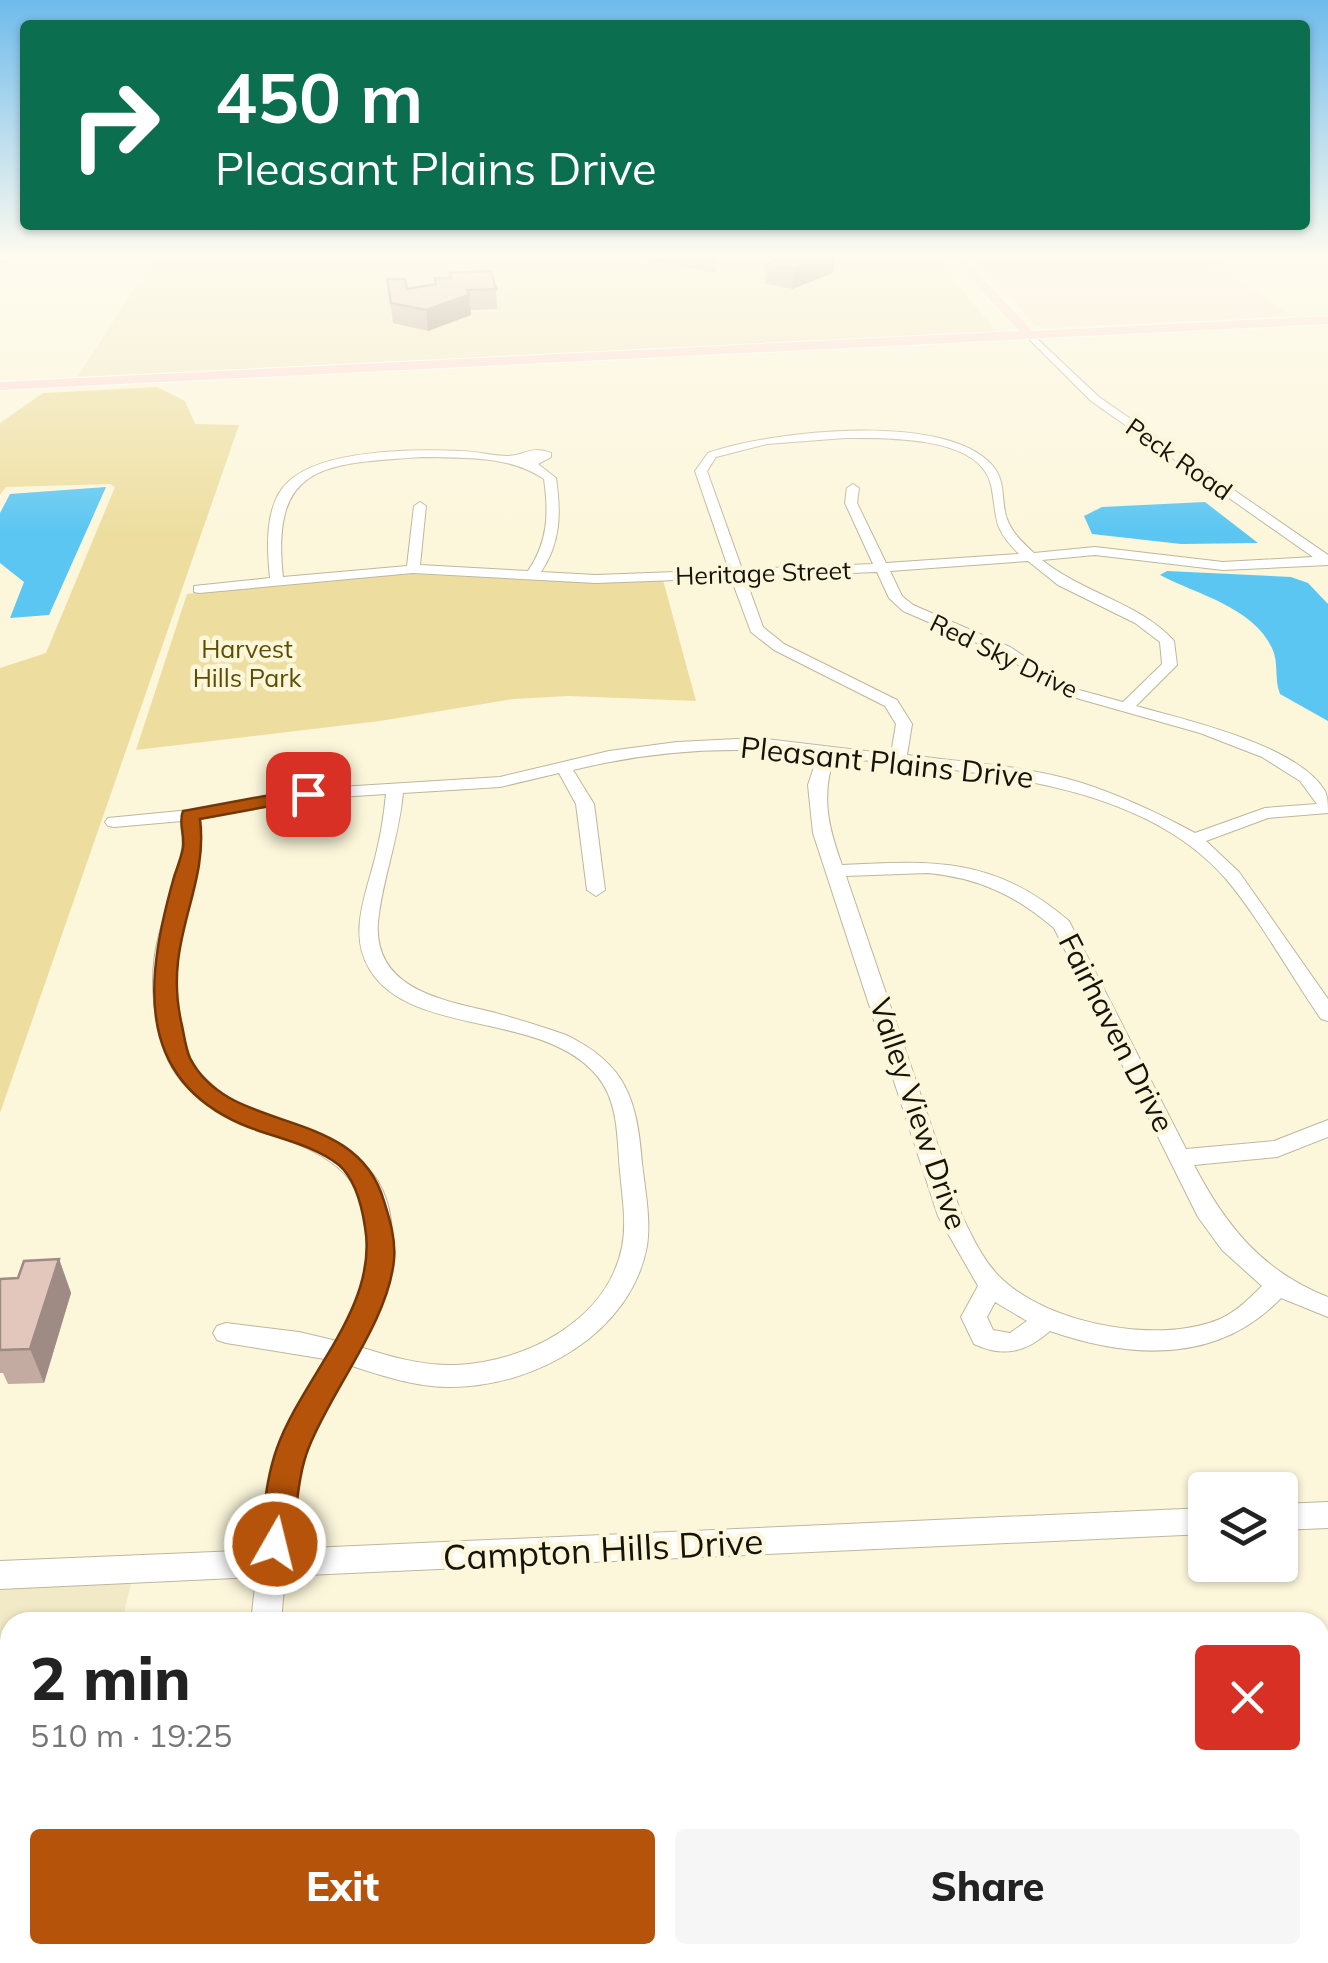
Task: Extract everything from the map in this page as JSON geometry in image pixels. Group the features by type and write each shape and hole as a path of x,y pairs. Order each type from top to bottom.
{"main road":[{"path":"0,386 755,349"}],"street":[{"name":"Peck Road","path":"1044,349 1094,398 1327,561"},
{"path":"898,760 904,730 896,708 873,690 764,637 754,623 702,471 704,462 723,450 750,442 922,436 950,442 976,456 1001,489 1000,518 1006,530 1032,556 1059,581 1144,622 1167,641 1170,665 1126,707"},
{"path":"278,582 273,545 280,516 290,486 306,474 322,466 396,457 472,454 532,463 550,478 555,512 550,549 532,575"},
{"name":"Red Sky Drive","path":"853,488 851,504 896,598 908,608 1005,650 1066,691 1206,730 1268,754 1306,777 1328,807"},
{"path":"413,569 420,506"},
{"name":"Heritage Street","path":"199,589 413,569 596,580 881,568 1110,551 1248,566 1327,561"},
{"name":"Pleasant Plains Drive","path":"114,822 190,816 308,794 486,784 628,752 757,743 1074,786 1136,808 1194,839 1233,876 1328,1014"},
{"name":"Valley View Drive","path":"827,752 815,800 836,871 950,1216 967,1252 992,1284 1047,1318 1140,1340 1180,1338 1224,1328 1256,1308 1277,1286"},
{"path":"564,768 582,792 596,890"},
{"path":"226,1334 310,1344 421,1375 478,1374 520,1364 557,1347 605,1309 622,1283 634,1247 626,1116 607,1074 589,1057 560,1040 418,1000 397,988 372,960 370,909 389,839 395,789"},
{"path":"1194,839 1264,813 1328,807"},
{"path":"190,816 194,846 164,958 162,987 172,1042 186,1072 207,1093 247,1116 335,1150 364,1178 379,1228 380,1260 372,1294 343,1356 303,1421 292,1449 267,1612"},
{"name":"Fairhaven Drive","path":"836,871 922,866 956,869 1013,886 1038,901 1062,925 1227,1244 1277,1286 1328,1307"},
{"path":"1180,1158 1277,1150 1328,1128"},
{"path":"992,1284 974,1317 982,1338 1004,1346 1016,1344 1047,1318"},
{"path":"1298,1516 1328,1514"},
{"name":"Campton Hills Drive","path":"0,1575 272,1566 1188,1522"}],"shaded area":[{"path":"96,349 657,349 77,377"},
{"path":"132,1579 124,1612 0,1612 0,1585"}],"green space":[{"path":"157,387 185,401 195,424 239,425 0,1113 0,668 46,653 115,487 6,487 0,495 0,423 43,393"},
{"name":"Harvest Hills Park","path":"392,573 596,583 663,580 696,701 569,696 513,699 380,721 136,750 187,594"}],"water":[{"path":"106,487 49,615 10,618 24,582 0,563 0,513 10,494"},
{"path":"1205,502 1258,543 1181,544 1092,534 1084,516 1102,507"},
{"path":"1167,571 1291,577 1308,583 1328,604 1328,721 1280,694 1272,648 1252,622 1222,603 1160,575"}],"building":[{"path":"59,1259 30,1349 0,1350 0,1279 18,1278 24,1261"}],"route":[{"path":"275,1544 292,1449 303,1421 343,1356 372,1294 380,1260 373,1198 364,1178 335,1150 247,1116 196,1084 172,1042 162,987 168,940 194,846 190,816 308,794"}]}
